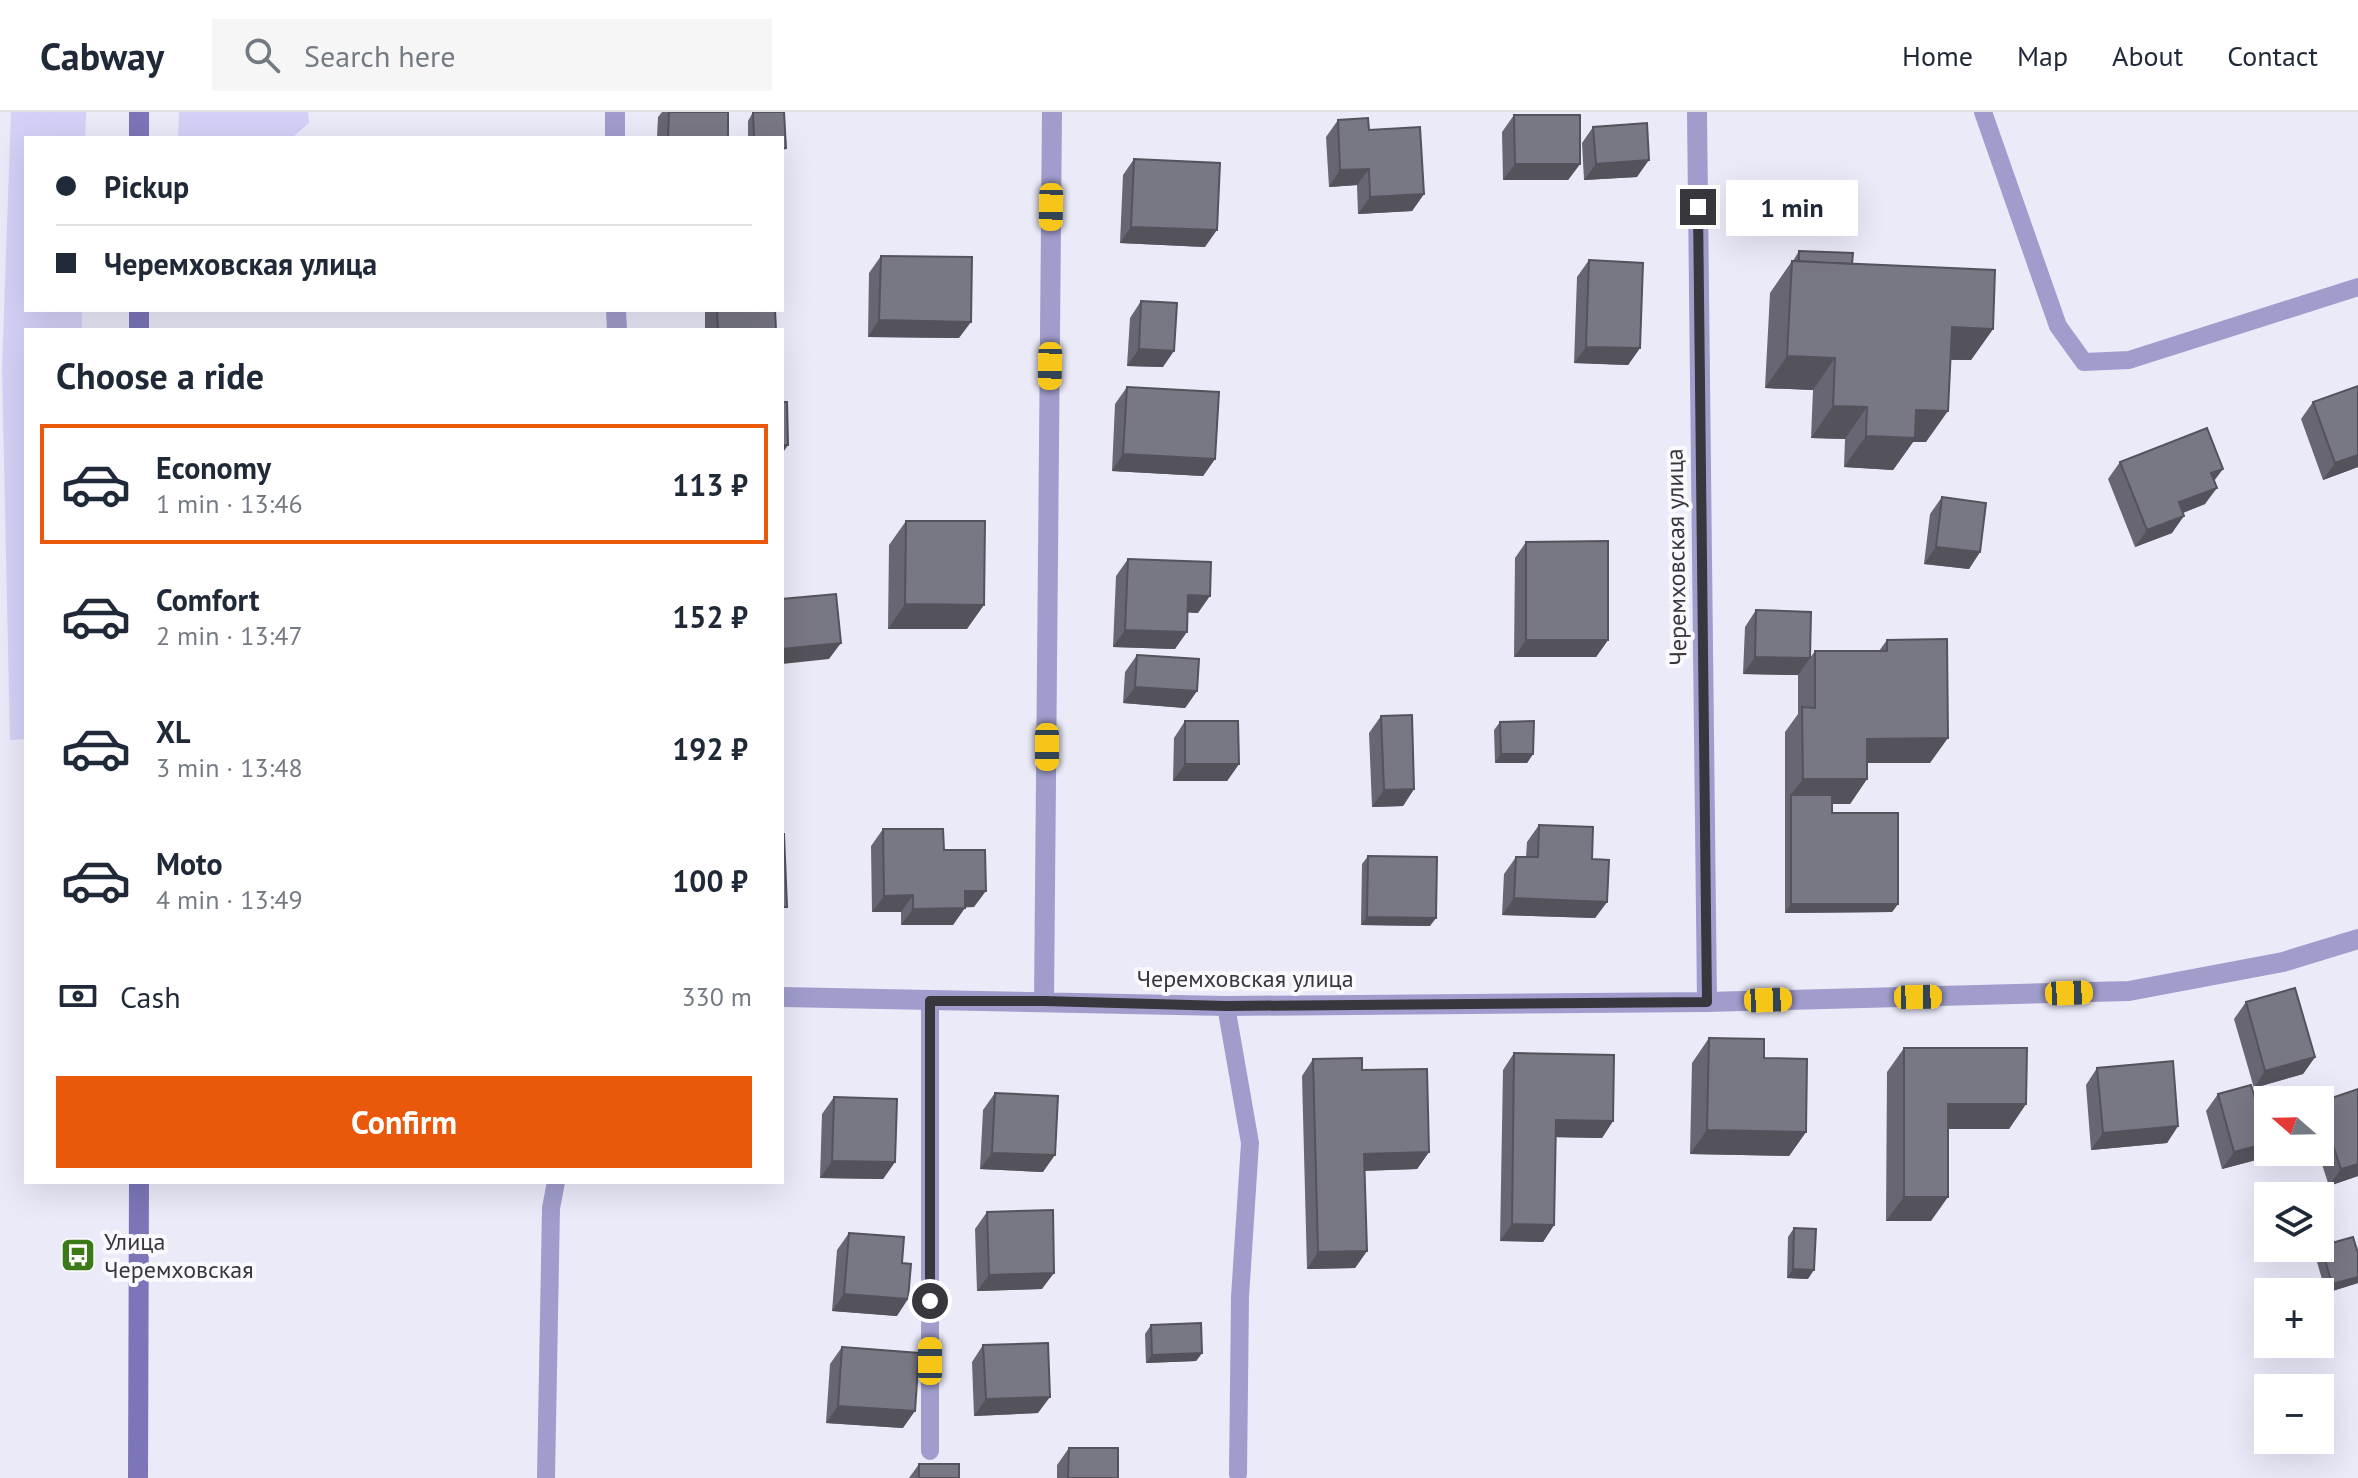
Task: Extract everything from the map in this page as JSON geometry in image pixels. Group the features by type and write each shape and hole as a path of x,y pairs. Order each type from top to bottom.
{"main road":[{"path":"139,112 139,136"},
{"path":"138,1478 139,1184"}],"street":[{"path":"615,112 615,136"},
{"path":"1044,1001 1052,112"},
{"name":"Черемховская улица","path":"1697,112 1707,1002"},
{"name":"Черемховская улица","path":"784,997 1226,1006 1707,1002 2129,991 2283,962 2358,939"}],"lane":[{"path":"1983,112 2058,326 2084,362 2129,360 2358,287"},
{"path":"930,1001 930,1451"},
{"path":"1226,1006 1250,1143 1240,1297 1238,1474"},
{"path":"546,1478 551,1208 556,1184"}],"shaded area":[{"path":"11,112 86,112 85,136 24,136 24,312 82,312 82,328 24,328 24,739 10,740 2,369"},
{"path":"179,112 308,112 309,123 294,136 178,136"}],"building":[{"path":"669,112 728,112 728,136 668,136"},
{"path":"753,112 784,112 786,148 784,136 754,136"},
{"path":"1514,115 1580,115 1580,164 1515,164"},
{"path":"1368,118 1369,130 1420,127 1424,194 1370,197 1369,169 1340,170 1338,120"},
{"path":"1647,123 1649,160 1596,164 1593,127"},
{"path":"1134,159 1220,163 1217,230 1131,227"},
{"path":"1799,251 1853,253 1852,264 1799,261"},
{"path":"881,256 972,257 971,322 879,320"},
{"path":"1589,260 1643,263 1640,348 1586,347"},
{"path":"1792,261 1995,270 1993,329 1952,327 1948,411 1916,410 1915,438 1866,436 1867,407 1833,406 1835,358 1787,356"},
{"path":"1141,301 1177,303 1174,351 1139,349"},
{"path":"717,312 775,312 776,328 718,328"},
{"path":"2358,386 2358,455 2335,463 2313,402"},
{"path":"1127,387 1219,392 1215,459 1123,454"},
{"path":"784,402 787,402 788,445 784,445"},
{"path":"2207,428 2223,469 2211,473 2217,488 2179,502 2184,516 2147,530 2120,462"},
{"path":"1942,497 1986,503 1980,552 1936,547"},
{"path":"906,521 985,521 984,605 905,604"},
{"path":"1608,541 1608,640 1526,640 1526,542"},
{"path":"1128,559 1211,562 1210,596 1188,595 1187,632 1125,630"},
{"path":"836,594 841,643 784,649 784,599"},
{"path":"1756,610 1811,612 1810,658 1755,657"},
{"path":"1947,639 1948,738 1867,739 1867,779 1803,779 1802,707 1815,708 1815,651 1887,651 1887,640"},
{"path":"1137,655 1199,659 1197,691 1135,687"},
{"path":"1412,715 1414,789 1384,790 1381,716"},
{"path":"1185,721 1238,721 1239,764 1185,764"},
{"path":"1534,721 1533,754 1501,754 1500,722"},
{"path":"1791,795 1832,795 1832,813 1898,813 1898,904 1791,904"},
{"path":"1539,825 1593,827 1592,859 1609,860 1607,902 1514,898 1516,857 1538,857"},
{"path":"883,829 943,829 944,850 985,850 986,891 965,891 965,908 913,909 913,895 884,896"},
{"path":"784,834 787,907 784,907"},
{"path":"1368,856 1437,857 1436,918 1367,917"},
{"path":"2295,988 2315,1057 2265,1071 2246,1002"},
{"path":"1709,1038 1764,1039 1764,1058 1807,1059 1806,1132 1707,1130"},
{"path":"1904,1048 2027,1048 2026,1104 1948,1104 1948,1197 1904,1197"},
{"path":"1514,1053 1614,1055 1613,1121 1556,1120 1554,1225 1512,1224"},
{"path":"1362,1058 1362,1070 1427,1069 1429,1152 1364,1154 1367,1251 1318,1252 1313,1059"},
{"path":"2173,1061 2178,1126 2103,1133 2097,1068"},
{"path":"2251,1085 2254,1095 2254,1147 2234,1152 2218,1094"},
{"path":"2358,1089 2358,1164 2341,1169 2334,1148 2334,1097"},
{"path":"995,1093 1058,1096 1055,1155 992,1153"},
{"path":"834,1097 897,1099 895,1162 832,1161"},
{"path":"1053,1210 1054,1273 989,1275 987,1212"},
{"path":"1794,1228 1816,1229 1814,1270 1793,1269"},
{"path":"849,1233 904,1237 902,1263 911,1264 908,1299 844,1294"},
{"path":"2353,1237 2358,1253 2358,1277 2334,1283 2326,1262 2334,1262 2334,1242"},
{"path":"1201,1323 1202,1353 1152,1355 1151,1325"},
{"path":"1048,1343 1050,1397 986,1399 983,1345"},
{"path":"842,1347 919,1353 915,1411 838,1406"},
{"path":"1069,1448 1118,1448 1118,1478 1068,1478"},
{"path":"919,1464 959,1464 959,1478 919,1478"}],"place":[{"name":"Улица Черемховская","path":"78,1255"}],"route":[{"path":"930,1301 930,1001 1226,1006 1707,1002 1698,207"}]}
